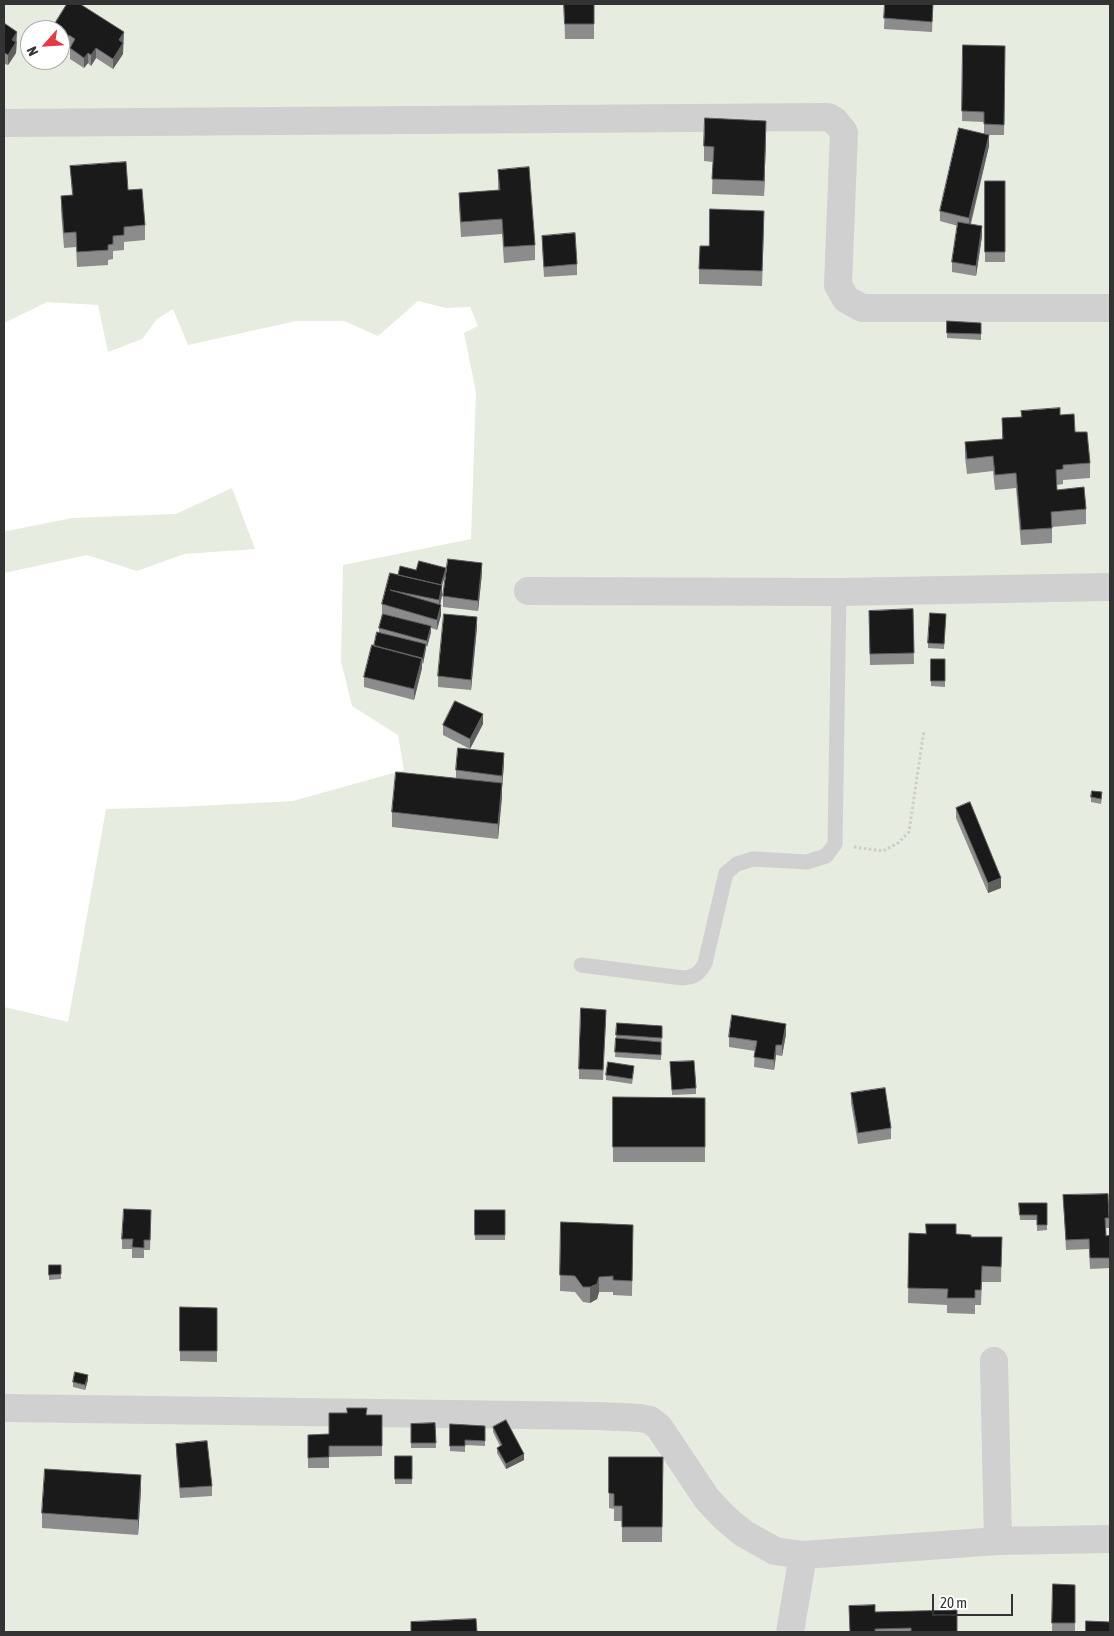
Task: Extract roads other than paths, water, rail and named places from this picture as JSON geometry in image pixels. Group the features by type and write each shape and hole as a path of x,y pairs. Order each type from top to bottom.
{"street":[{"path":"4,123 828,117 835,121 844,132 838,285 846,299 862,308 1110,308"},
{"path":"528,591 838,592 1110,587"},
{"path":"994,1361 998,1541"},
{"path":"4,1408 640,1418 650,1420 659,1428 707,1499 725,1518 743,1533 774,1551 803,1555 998,1541 1110,1538"},
{"path":"790,1632 803,1555"}],"lane":[{"path":"581,966 683,978 691,977 697,974 705,963 726,873 737,864 753,859 807,862 826,856 835,844 838,592"}]}
